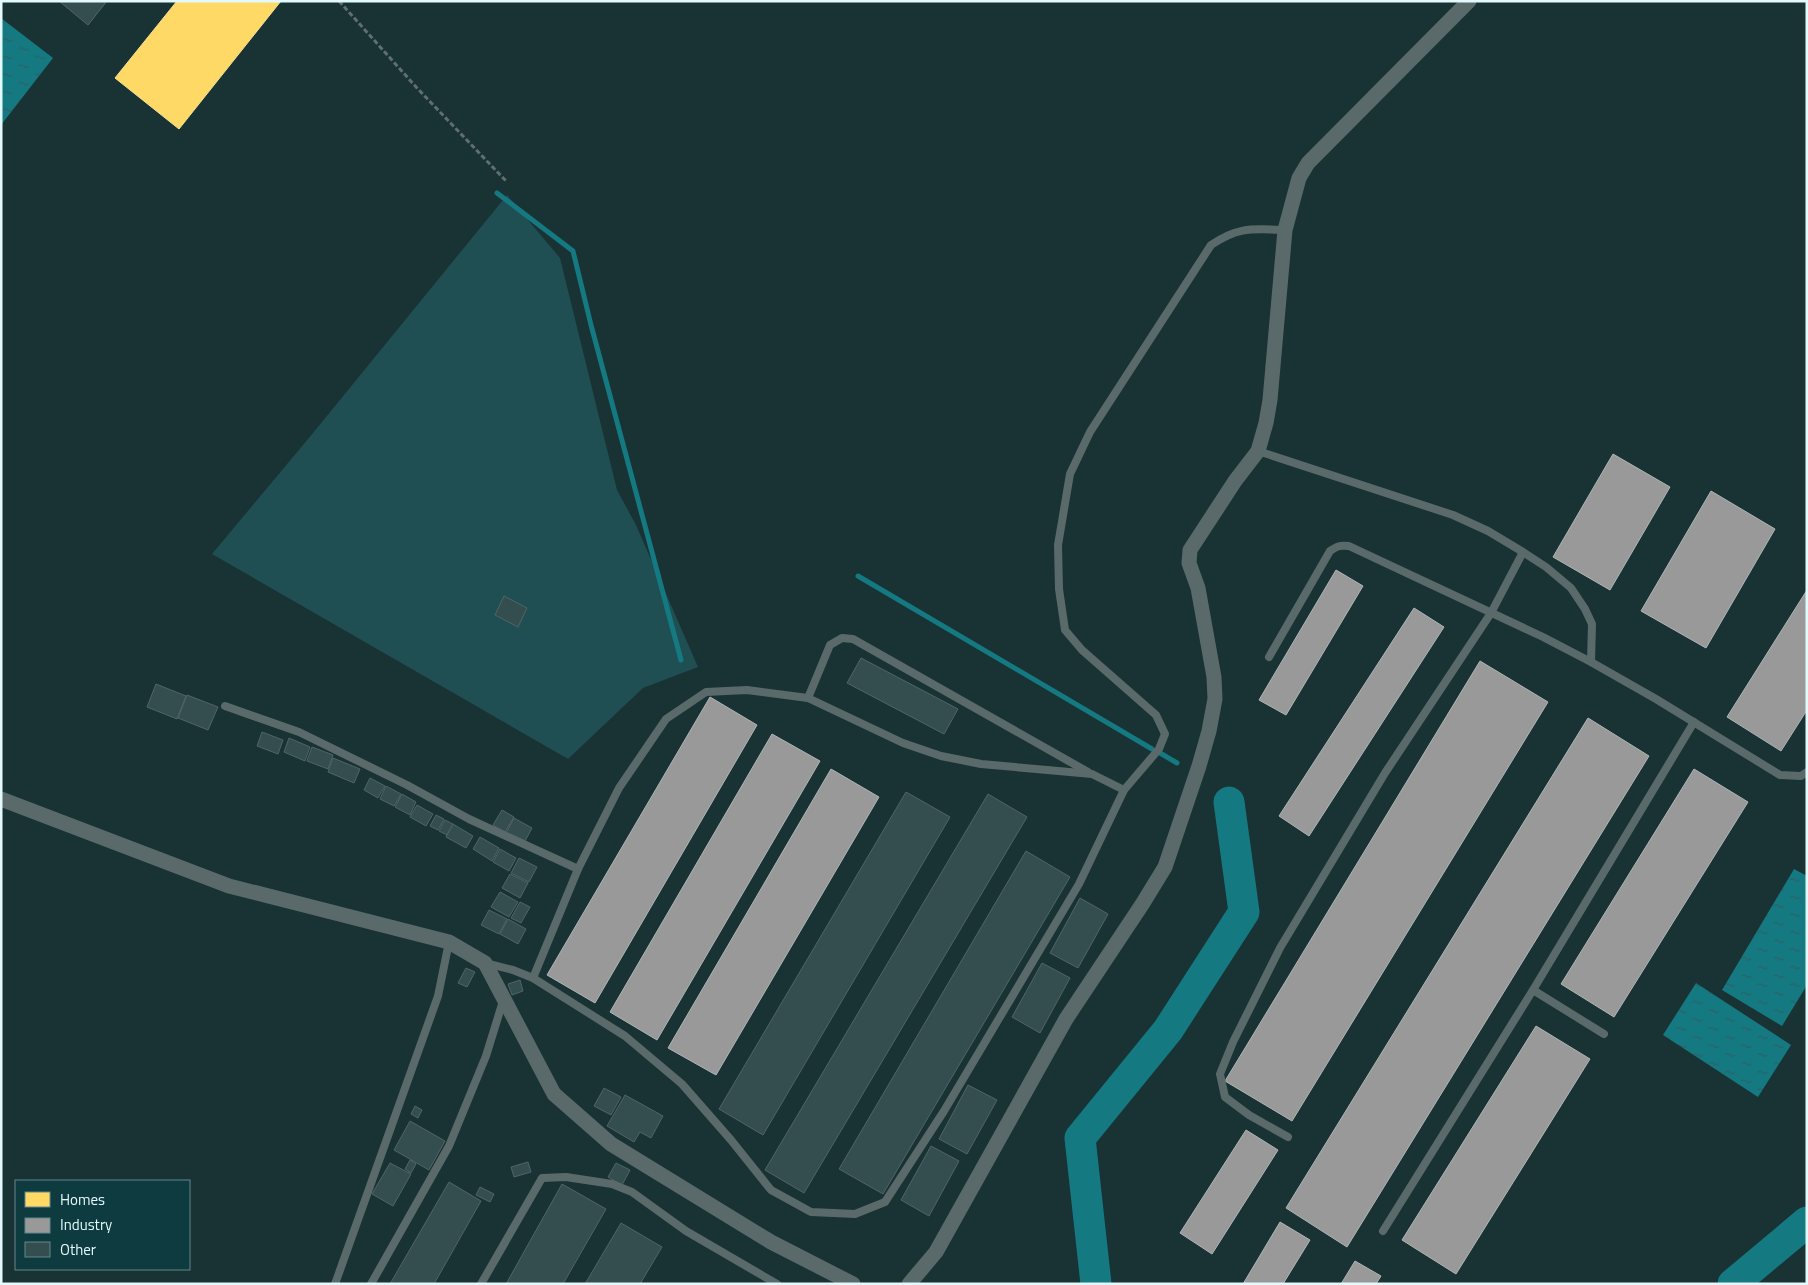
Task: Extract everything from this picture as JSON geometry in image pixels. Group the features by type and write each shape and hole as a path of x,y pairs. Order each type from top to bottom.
{"street":[{"path":"909,1284 936,1252 1066,1019 1165,867 1199,766 1209,732 1215,699 1214,677 1198,588 1189,563 1190,550 1235,481 1258,450 1266,423 1270,400 1285,230 1299,178 1308,163 1469,1"},
{"path":"1,799 229,886 449,942 485,963 554,1094 611,1144 771,1242 853,1284"}],"lane":[{"path":"485,963 513,970 533,978 625,1036 682,1084 770,1190 811,1212 856,1214 885,1202 944,1111 1079,884 1124,790 1159,749 1164,734 1156,715 1082,650 1065,630 1059,589 1058,545 1070,474 1090,432 1211,245 1226,234 1245,229 1285,230"},
{"path":"1258,450 1453,515 1488,531 1523,552 1546,567 1570,588 1585,609 1592,624 1591,662"},
{"path":"1269,657 1330,551 1336,546 1349,546 1491,612 1591,662 1780,775 1801,776 1807,772"},
{"path":"1288,1137 1249,1115 1225,1097 1220,1074 1233,1042 1289,931 1385,773 1491,612 1523,552"},
{"path":"808,698 830,645 842,638 853,638 1092,774 1124,790"},
{"path":"533,978 578,869 618,788 666,719 706,692 747,690 808,698 903,742 941,756 981,764 1092,774"},
{"path":"225,706 299,732 407,785 469,819 578,869"},
{"path":"1383,1231 1533,990 1694,722"},
{"path":"335,1284 438,996 449,942"},
{"path":"1533,990 1604,1034"},
{"path":"371,1284 449,1146 486,1056 504,1001"},
{"path":"480,1284 542,1178 566,1177 612,1184 632,1192 686,1231 777,1284"}],"path":[{"path":"339,1 417,88 507,182"}],"shaded area":[{"path":"507,195 560,258 617,490 636,525 698,667 643,688 568,759 212,554"}],"water":[{"path":"1,18 53,58 1,125"},
{"path":"1794,869 1807,876 1807,985 1782,1026 1722,990"},
{"path":"1696,983 1791,1045 1758,1097 1663,1035"}],"building: Homes":[{"path":"177,1 281,1 179,129 115,78"}],"building: Industry":[{"path":"1613,454 1670,487 1610,590 1553,557"},
{"path":"1711,491 1775,529 1706,648 1641,611"},
{"path":"1336,570 1363,586 1286,715 1259,700"},
{"path":"1807,590 1807,710 1781,751 1727,717"},
{"path":"1414,608 1444,627 1309,836 1279,816"},
{"path":"1480,661 1548,702 1292,1121 1225,1081"},
{"path":"710,697 757,725 595,1003 547,975"},
{"path":"1588,718 1649,756 1347,1247 1286,1208"},
{"path":"772,734 820,761 657,1040 610,1012"},
{"path":"831,769 879,797 716,1075 668,1048"},
{"path":"1694,769 1748,802 1614,1017 1561,984"},
{"path":"1536,1026 1590,1059 1456,1274 1402,1240"},
{"path":"1246,1130 1278,1150 1212,1254 1180,1233"},
{"path":"1280,1222 1310,1240 1283,1284 1243,1284"},
{"path":"1355,1261 1381,1276 1376,1284 1341,1284"}],"building: Other":[{"path":"59,1 107,1 88,25"},
{"path":"504,596 527,608 518,627 495,615"},
{"path":"861,658 958,709 944,734 847,683"},
{"path":"156,684 186,696 177,719 147,707"},
{"path":"187,695 218,707 208,730 178,718"},
{"path":"262,732 283,740 278,754 257,746"},
{"path":"289,738 310,747 305,761 284,752"},
{"path":"312,747 333,755 328,769 307,761"},
{"path":"333,758 360,769 354,783 328,772"},
{"path":"370,778 385,786 378,798 364,790"},
{"path":"386,786 401,794 394,806 380,799"},
{"path":"906,792 950,817 763,1135 719,1109"},
{"path":"402,794 416,802 410,815 395,807"},
{"path":"988,794 1027,817 804,1193 765,1170"},
{"path":"417,805 433,814 426,826 410,817"},
{"path":"502,810 514,817 505,832 493,825"},
{"path":"436,815 444,819 438,830 430,826"},
{"path":"514,818 532,828 524,843 506,833"},
{"path":"445,820 453,824 447,835 439,831"},
{"path":"453,824 473,836 466,848 446,837"},
{"path":"480,837 499,848 492,861 473,849"},
{"path":"500,849 516,858 509,871 493,862"},
{"path":"1026,851 1070,877 883,1194 839,1169"},
{"path":"519,858 537,867 529,882 511,873"},
{"path":"510,874 528,883 520,898 502,888"},
{"path":"500,892 518,902 509,917 491,907"},
{"path":"1080,898 1108,914 1078,968 1050,953"},
{"path":"520,902 530,907 521,923 511,918"},
{"path":"489,910 507,919 499,934 481,925"},
{"path":"508,919 526,929 518,944 500,934"},
{"path":"1042,963 1070,978 1040,1033 1012,1017"},
{"path":"466,968 475,972 467,987 458,983"},
{"path":"520,980 523,991 512,995 508,984"},
{"path":"968,1085 997,1100 967,1154 939,1139"},
{"path":"604,1088 621,1097 611,1115 594,1106"},
{"path":"625,1095 663,1116 651,1138 640,1132 634,1142 607,1126"},
{"path":"415,1106 422,1110 418,1118 411,1114"},
{"path":"410,1121 445,1141 429,1170 394,1150"},
{"path":"931,1146 959,1161 929,1216 901,1200"},
{"path":"410,1160 416,1164 411,1173 405,1169"},
{"path":"528,1162 531,1172 514,1177 511,1167"},
{"path":"390,1163 411,1174 393,1206 372,1194"},
{"path":"616,1163 630,1170 622,1185 608,1177"},
{"path":"449,1182 481,1201 434,1284 390,1284"},
{"path":"562,1184 606,1209 563,1284 506,1284"},
{"path":"480,1187 494,1194 490,1202 476,1195"},
{"path":"621,1223 662,1247 640,1284 585,1284"}],"waterway":[{"path":"497,193 573,251 681,660"},
{"path":"858,576 1152,749"},
{"path":"1160,753 1177,763"},
{"path":"1096,1284 1080,1138 1168,1030 1244,912 1229,802"},
{"path":"1733,1284 1807,1222"}]}
